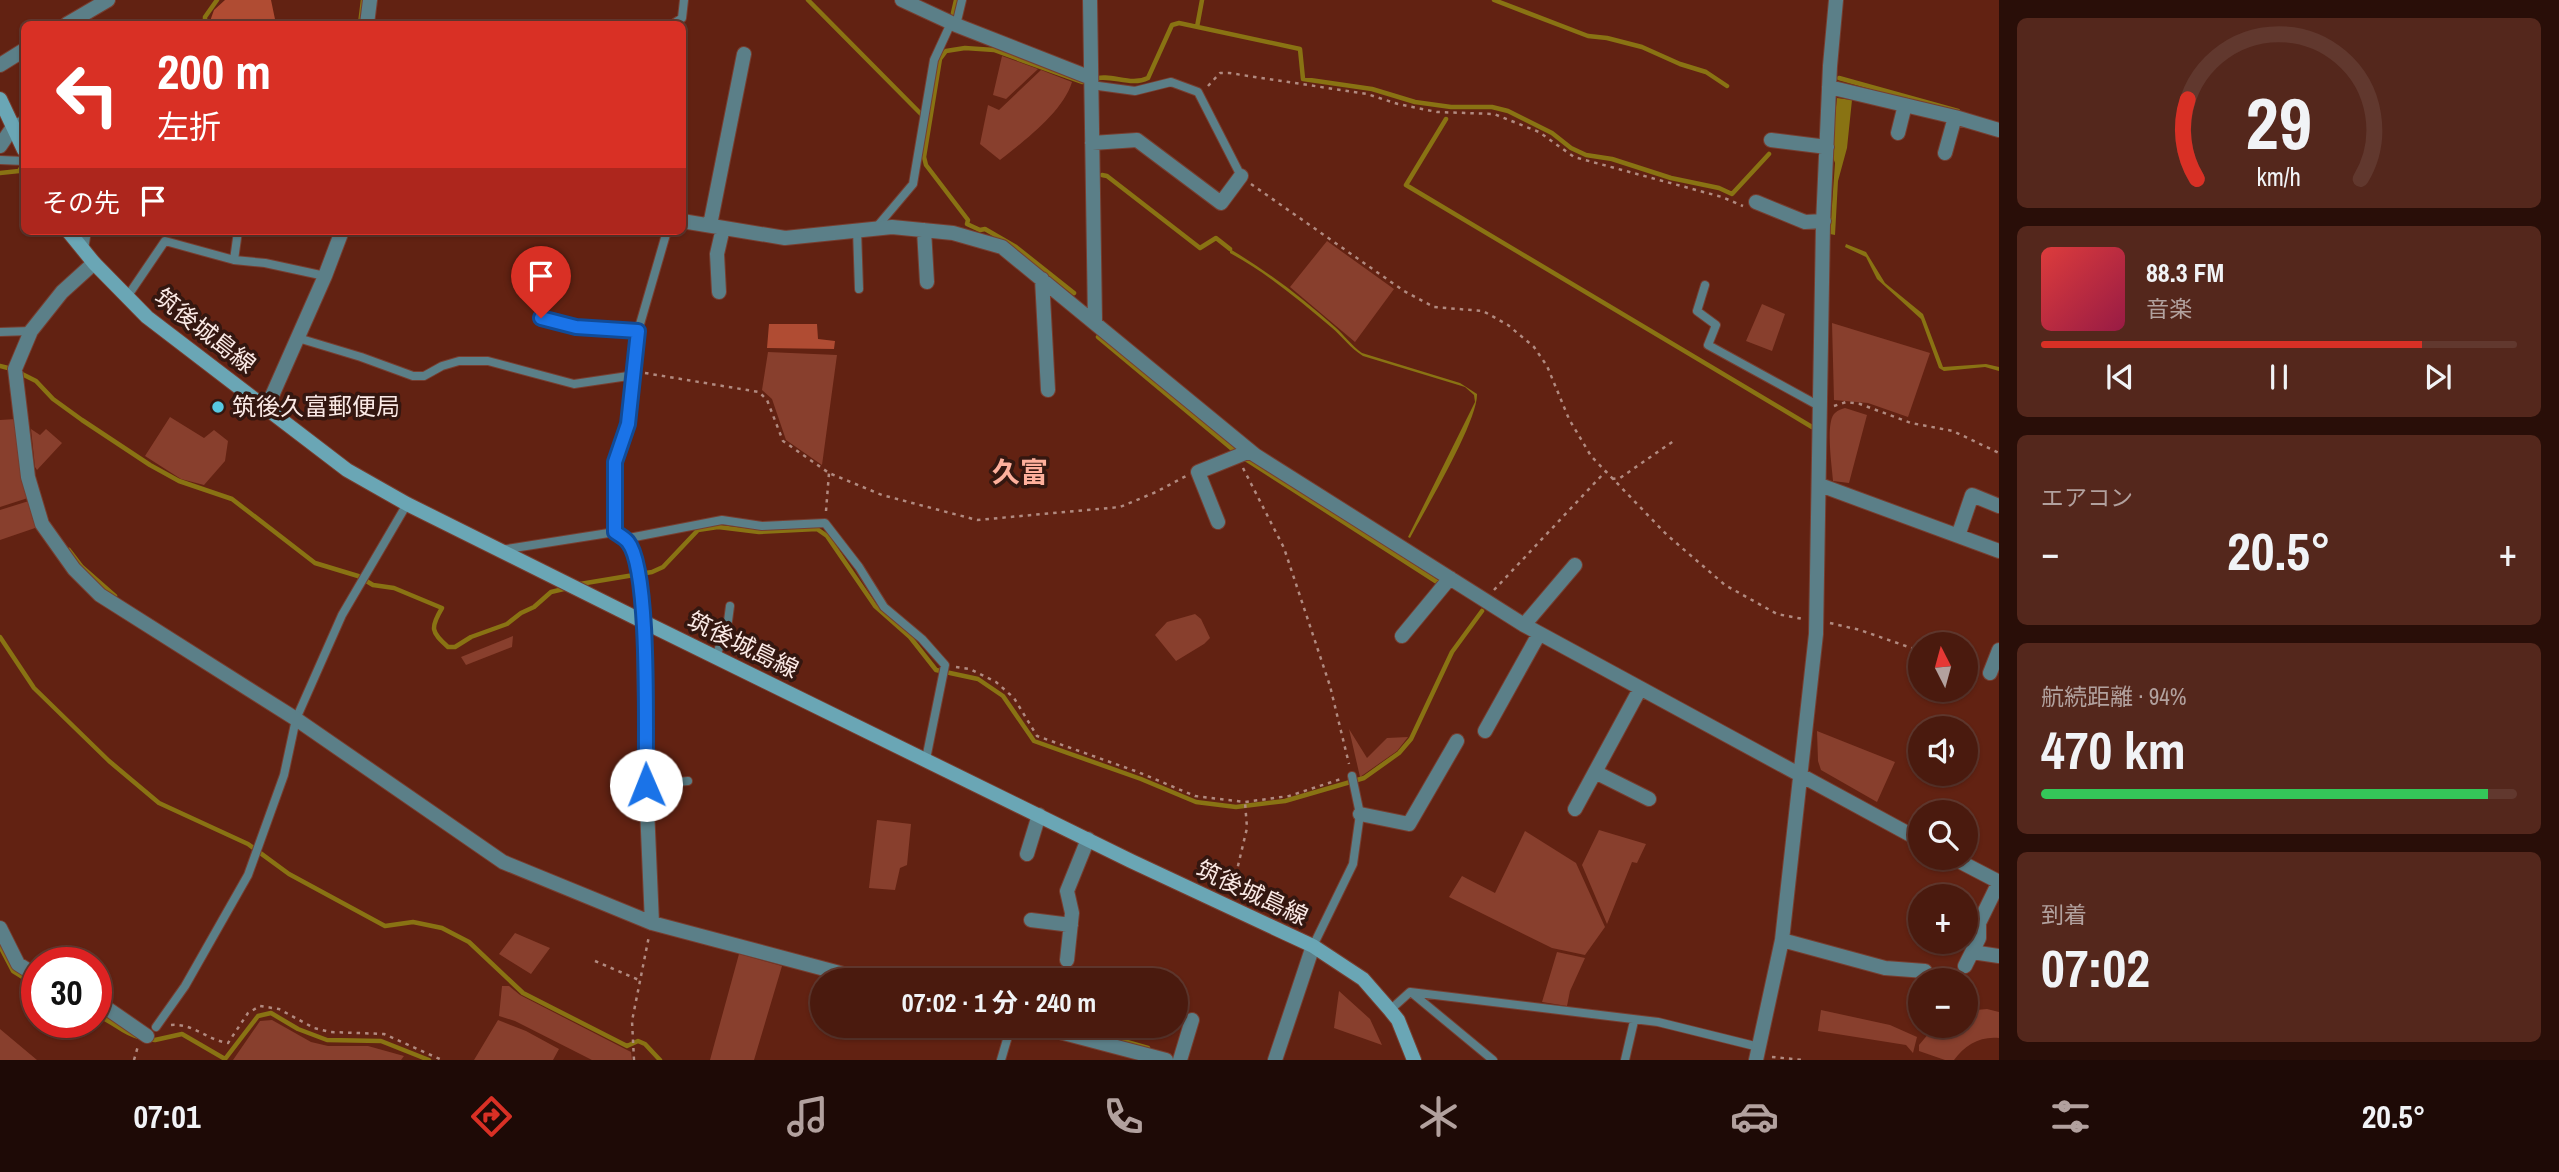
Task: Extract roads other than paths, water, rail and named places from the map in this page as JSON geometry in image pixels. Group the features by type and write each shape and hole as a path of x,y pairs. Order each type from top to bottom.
{"street":[{"path":"72,21 107,0"},
{"path":"367,21 370,0"},
{"path":"902,0 1091,81"},
{"path":"1090,0 1094,321"},
{"path":"1757,1054 1782,940 1817,621 1826,147 1836,0"},
{"path":"0,65 21,52"},
{"path":"719,292 716,226 744,54"},
{"path":"1829,87 1999,130"},
{"path":"0,99 19,125 0,146"},
{"path":"1898,133 1905,105"},
{"path":"1945,153 1955,117"},
{"path":"1092,143 1137,140 1221,203 1241,176"},
{"path":"1771,140 1826,147"},
{"path":"1751,205 1805,222 1824,221"},
{"path":"686,222 785,237 892,227 953,233 1002,247 1094,321 1243,453 1539,634 1908,834"},
{"path":"924,230 927,282"},
{"name":"筑後城島線","path":"71,235 94,263 147,317 186,350 267,407 348,470 407,504 644,622 1225,906 1313,946 1363,979 1398,1020 1414,1060"},
{"path":"267,407 340,235"},
{"path":"94,263 62,292 31,331 15,369 29,477 42,524 74,569 100,594 296,719 503,863 652,923 821,968"},
{"path":"1042,279 1048,390"},
{"path":"1218,522 1198,472 1243,453"},
{"path":"1820,485 1999,551"},
{"path":"1958,536 1972,495 1999,506"},
{"path":"1524,625 1576,565"},
{"path":"1402,636 1450,578"},
{"path":"644,622 646,785 652,923"},
{"path":"1485,731 1539,634"},
{"path":"1990,674 1999,650"},
{"path":"1574,809 1640,689"},
{"path":"1360,814 1409,824 1457,741"},
{"path":"1595,772 1649,799"},
{"path":"1027,854 1039,815"},
{"path":"1067,960 1072,913 1067,891 1088,839"},
{"path":"1976,870 1999,882 1979,923 1978,940"},
{"path":"1031,920 1071,925"},
{"path":"0,928 21,966"},
{"path":"1782,940 1885,968 1908,970"},
{"path":"1275,1060 1313,946"},
{"path":"1978,953 1999,956"},
{"path":"1965,966 1971,954"},
{"path":"112,1011 151,1031"},
{"path":"1180,1060 1192,1020"},
{"path":"1082,1038 1132,1056 1166,1060"},
{"path":"1097,1042 1098,1038"}],"lane":[{"path":"678,21 682,18 684,0"},
{"path":"875,229 913,184 934,60 954,24 962,0"},
{"path":"1091,81 1135,90 1171,82 1198,92 1241,176"},
{"path":"0,160 21,161"},
{"path":"857,230 859,289"},
{"path":"83,250 86,235"},
{"path":"234,260 237,235"},
{"path":"615,532 615,462 628,424 638,331 666,235"},
{"path":"127,297 165,241 234,260 265,263 325,276"},
{"path":"1705,285 1697,311 1717,325 1708,345 1821,408"},
{"path":"541,318 576,327 638,331"},
{"path":"0,332 31,331"},
{"path":"298,338 413,376 424,376 442,366 459,361 488,361 574,384 635,373"},
{"path":"151,1031 185,986 248,875 284,775 296,719 342,615 407,504"},
{"path":"624,539 722,520 762,526 825,523 859,567 884,607 922,639 945,665 926,759"},
{"path":"501,550 615,532 629,543 638,574 644,622"},
{"path":"716,657 730,606"},
{"path":"1313,946 1353,863 1360,814 1352,776"},
{"path":"646,785 688,781"},
{"path":"1390,1010 1410,992 1658,1022 1757,1054"},
{"path":"1410,992 1493,1060"},
{"path":"1625,1060 1634,1021"},
{"path":"1001,1060 1007,1038"}],"waterway":[{"path":"205,21 217,0"},
{"path":"360,21 363,0"},
{"path":"808,0 921,114"},
{"path":"953,13 956,0"},
{"path":"1197,27 1202,0"},
{"path":"1494,0 1588,36 1642,47 1706,72 1727,86"},
{"path":"1093,79 1134,81 1148,78 1172,25 1179,23 1300,49 1303,79 1372,89 1415,102 1451,107 1492,107 1508,111 1552,133 1571,148 1586,155 1612,159 1671,178 1719,188 1732,194 1769,154"},
{"path":"1074,293 1016,247 985,229 980,230 967,224 968,220 926,165 924,157 940,59 946,51 965,48 994,50 1085,81"},
{"path":"1839,78 1958,111"},
{"path":"1446,119 1406,185 1812,427"},
{"path":"0,173 19,171 21,168"},
{"path":"1102,175 1107,176 1200,248 1216,238 1230,249"},
{"path":"1098,337 1237,453"},
{"path":"0,366 8,368"},
{"path":"22,374 36,381 53,399 82,420 150,465 179,481 232,499 315,563 358,576 373,585 394,588 442,608 435,620 434,629 448,647 455,647 471,637 507,624 534,607 551,592 568,588"},
{"path":"1244,458 1437,582"},
{"path":"580,584 652,572 663,567 698,530 718,527 759,532 817,529 827,536 875,606 910,637 936,670 978,679 1003,696 1034,741 1141,779 1196,802 1236,807 1285,801 1364,778 1399,753 1411,739 1452,652 1482,611"},
{"path":"69,550 82,567 115,596"},
{"path":"0,637 34,688 109,761 159,803 248,844 289,874 385,926 413,922 442,928 469,942 523,993 627,1046 638,1041 645,1044 660,1060"},
{"path":"0,946 13,971 21,976"},
{"path":"147,1039 155,1040 182,1034 225,1059 258,1016 271,1013 298,1029 327,1040 381,1041 429,1060"},
{"path":"112,1023 139,1037"},
{"path":"1113,1038 1148,1048"}],"place":[{"name":"筑後久富郵便局","path":"218,407"}],"district":[{"name":"久富","path":"1020,472"}]}
